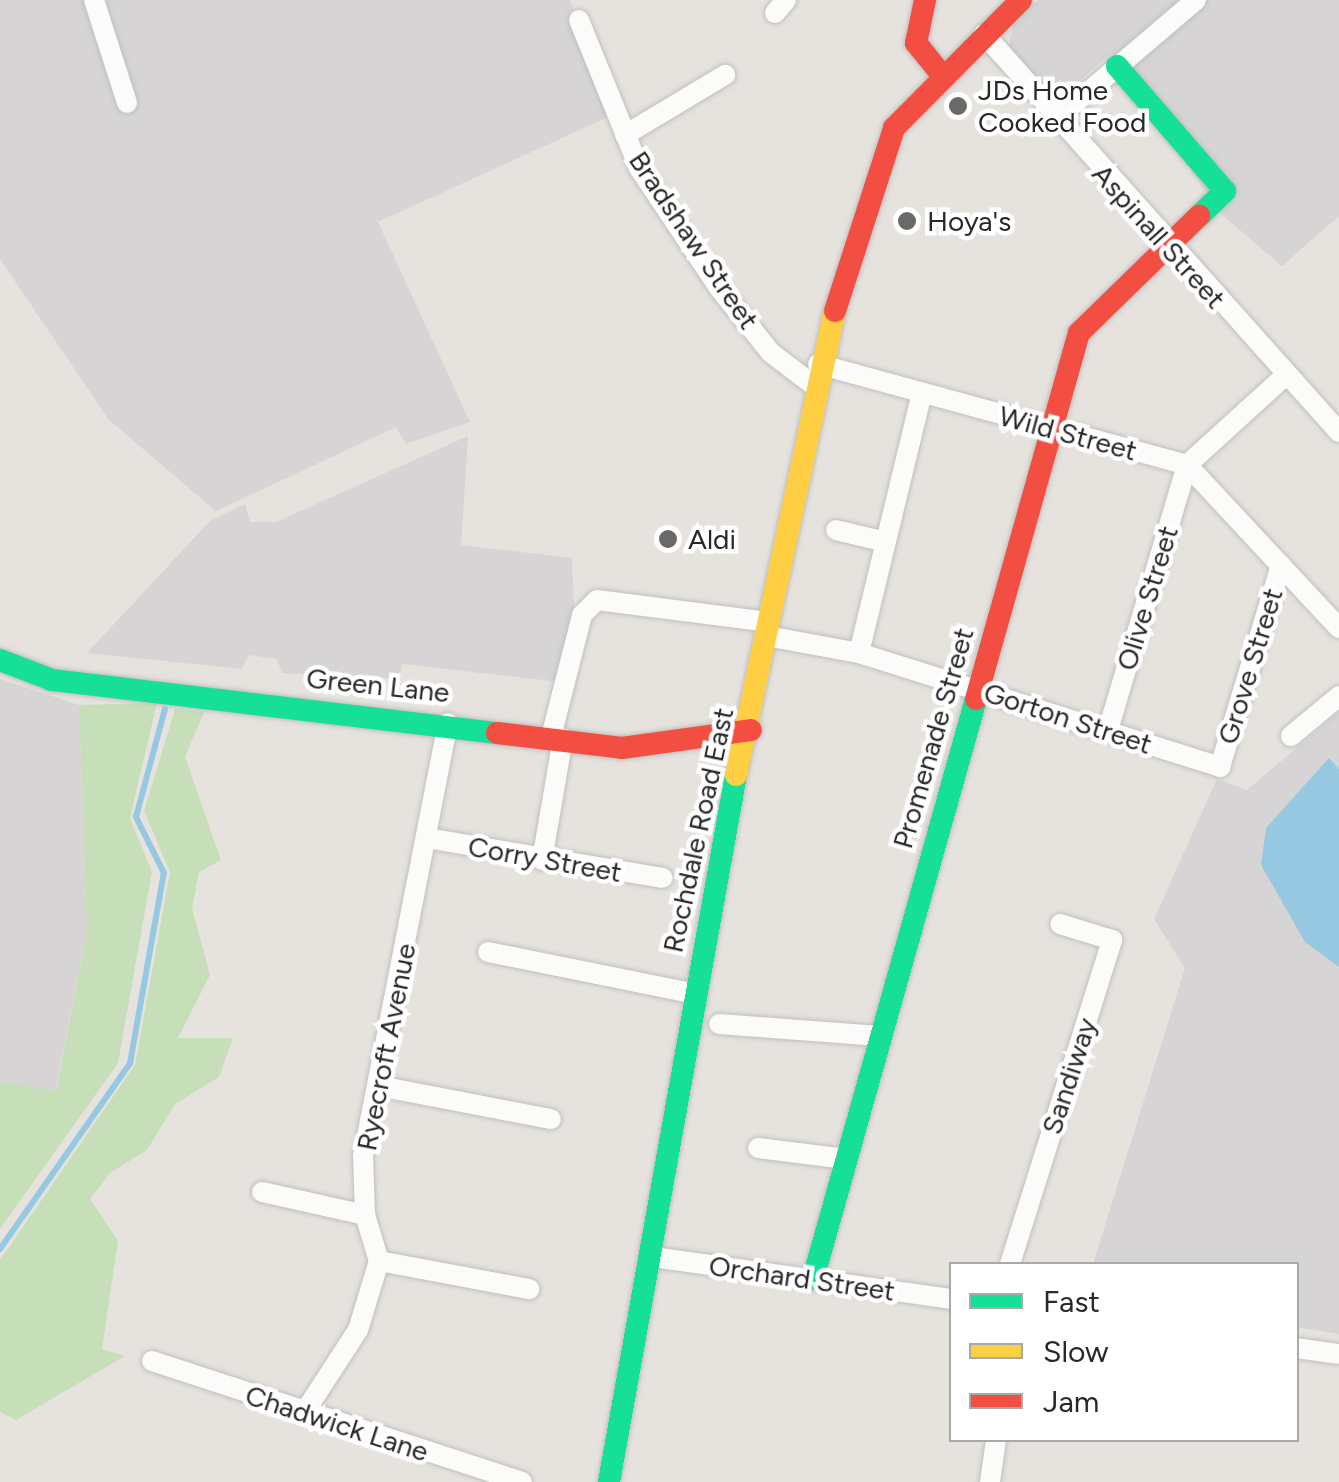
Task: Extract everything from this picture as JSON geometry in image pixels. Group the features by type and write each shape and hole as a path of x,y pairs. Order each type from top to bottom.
{"main road":[{"path":"926,0 916,44 941,74"},
{"name":"Rochdale Road East","path":"609,1482 652,1257 692,993 752,730 815,374 865,195 894,128 941,74 1021,0"},
{"name":"Promenade Street","path":"812,1279 1079,333 1225,191 1118,66"},
{"name":"Green Lane","path":"0,660 52,680 448,722 622,748 752,730"}],"street":[{"path":"94,0 128,104"},
{"path":"1055,120 1196,0"},
{"name":"Bradshaw Street","path":"580,20 625,135 719,288 772,353 815,374"},
{"name":"Aspinall Street","path":"984,34 1166,246 1339,432"},
{"path":"625,135 725,75"},
{"name":"Wild Street","path":"815,374 922,393 1187,465"},
{"path":"1286,375 1187,465 1339,628"},
{"path":"860,653 922,393"},
{"name":"Olive Street","path":"1108,730 1187,465"},
{"path":"836,530 886,542"},
{"name":"Grove Street","path":"1220,766 1281,564"},
{"name":"Gorton Street","path":"557,738 582,615 597,600 767,629 860,653 1220,766"},
{"path":"1291,736 1339,696"},
{"name":"Ryecroft Avenue","path":"380,1261 365,1215 364,1156 448,722"},
{"path":"542,860 557,738"},
{"name":"Corry Street","path":"427,838 663,878"},
{"name":"Sandiway","path":"1011,1262 1112,940 1060,924"},
{"path":"488,952 692,993"},
{"path":"718,1024 880,1036"},
{"path":"379,1086 551,1119"},
{"path":"758,1148 846,1160"},
{"path":"262,1192 365,1215"},
{"name":"Orchard Street","path":"652,1257 949,1299"},
{"path":"304,1413 358,1330 380,1261 530,1289"},
{"path":"1299,1348 1339,1354"},
{"name":"Chadwick Lane","path":"152,1362 522,1482"},
{"path":"990,1482 996,1442"}],"shaded area":[{"path":"0,0 570,0 608,117 378,222 470,422 406,444 396,427 216,511 109,420 0,259"},
{"path":"1038,0 1339,0 1339,216 1282,266 1221,214 1111,53 1058,100 1008,51 1014,20"},
{"path":"468,436 461,545 572,558 574,607 560,682 402,664 400,679 282,673 277,659 249,655 242,669 87,653 210,521 245,504 250,522 276,522"},
{"path":"0,679 79,705 87,932 55,1092 0,1082"},
{"path":"1339,712 1339,1334 1299,1327 1299,1262 1094,1262 1185,968 1154,919 1217,779 1247,790"}],"green space":[{"path":"157,703 130,818 152,872 118,1063 0,1229 0,1082 56,1091 87,932 79,705"},
{"path":"175,709 204,712 185,757 221,860 199,872 192,908 210,975 178,1038 233,1038 219,1077 175,1104 147,1150 110,1173 90,1199 118,1241 102,1349 125,1356 16,1420 0,1412 0,1260 135,1065 170,872 144,811"}],"water":[{"path":"1329,758 1339,769 1339,967 1305,942 1261,865 1266,828"}],"waterway":[{"path":"0,1249 130,1063 164,873 136,817 165,709"}],"traffic: fast":[{"path":"1117,66 1225,191 1199,216"},
{"path":"0,660 52,680 497,733"},
{"path":"813,1279 976,699"},
{"path":"609,1482 736,775"}],"traffic: slow":[{"path":"736,775 835,311"}],"traffic: jam":[{"path":"925,0 916,43 941,74"},
{"path":"835,311 894,128 1021,0"},
{"path":"976,699 1079,333 1199,216"},
{"path":"497,733 622,748 751,730"}],"place":[{"name":"JDs Home Cooked Food","path":"958,106"},
{"name":"Hoya's","path":"907,221"},
{"name":"Aldi","path":"668,539"}]}
